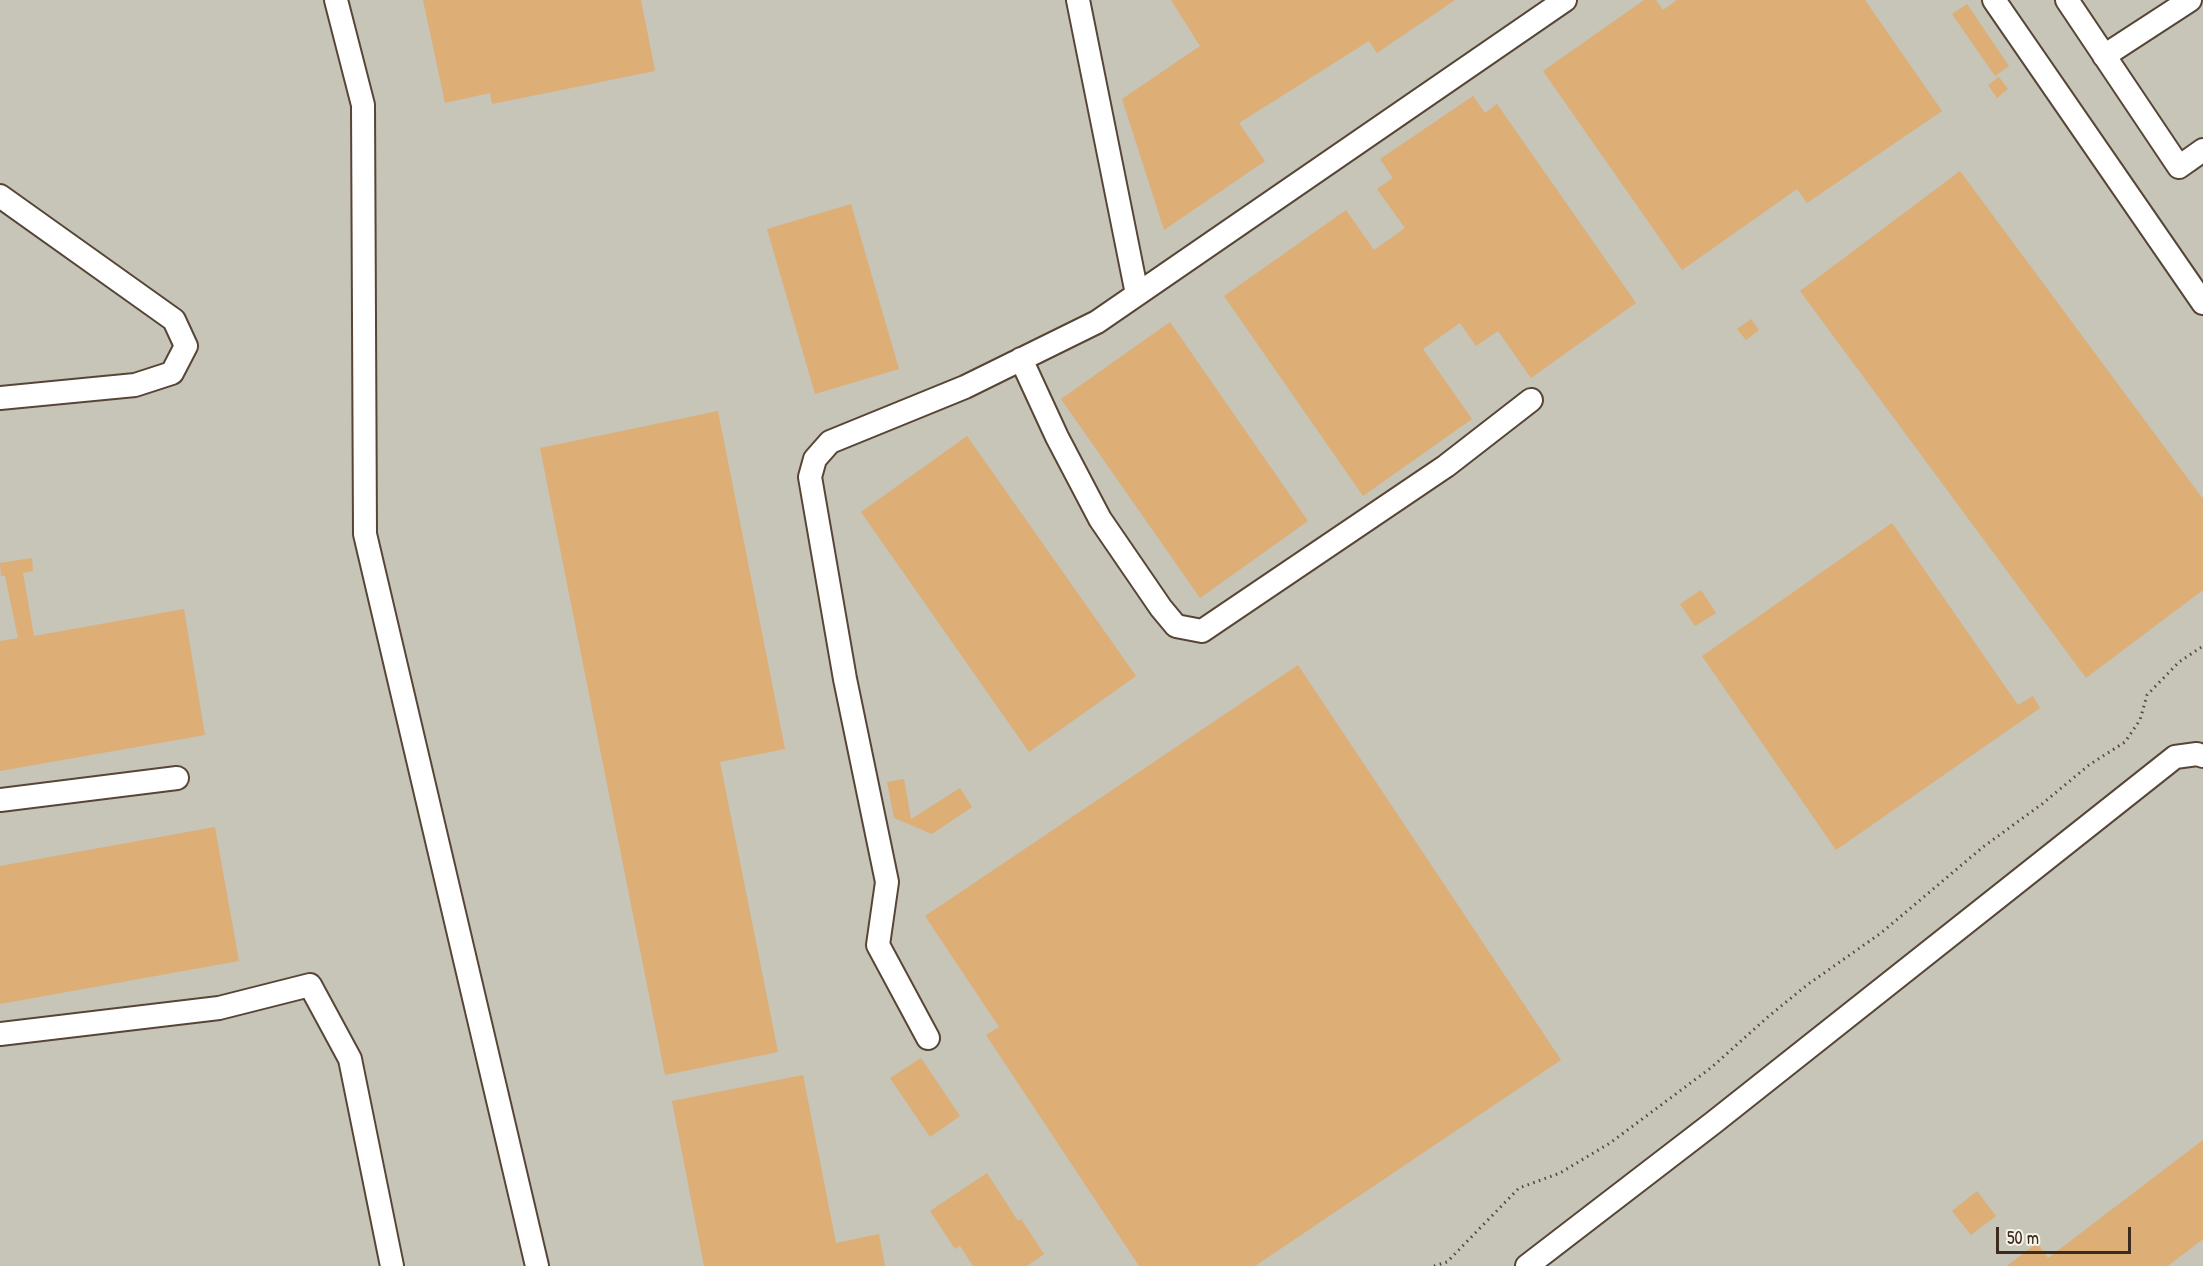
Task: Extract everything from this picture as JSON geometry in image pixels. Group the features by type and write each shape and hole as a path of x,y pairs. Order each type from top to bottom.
{"street":[{"path":"336,0 363,105 364,534 537,1266"},
{"path":"1078,0 1137,294"},
{"path":"928,1038 878,945 887,882 845,679 810,477 815,459 831,442 965,387 1097,322 1565,0"},
{"path":"1994,0 2203,303"},
{"path":"2067,0 2180,167 2203,150"},
{"path":"2104,56 2190,0"},
{"path":"0,196 174,320 186,346 172,373 135,385 0,398"},
{"path":"1021,359 1057,437 1100,519 1161,608 1176,626 1202,632 1446,466 1531,400"},
{"path":"1527,1266 1722,1116 2175,757 2197,754 2203,756"},
{"path":"0,800 177,778"},
{"path":"0,1034 219,1008 310,985 350,1059 392,1266"}],"path":[{"path":"1434,1266 1447,1262 1519,1188 1560,1173 1610,1143 1712,1067 1807,985 1881,933 1983,847 2090,765 2125,742 2140,720 2147,694 2179,662 2203,646"}],"shaded area":[{"path":"0,0 2203,0 2203,1266 0,1266"}],"building":[{"path":"423,0 641,0 655,71 492,104 490,93 445,103"},
{"path":"1171,0 1455,0 1377,53 1369,41 1239,123 1265,161 1164,230 1122,99 1200,46"},
{"path":"1644,0 1656,0 1663,10 1677,0 1865,0 1942,111 1807,203 1797,189 1682,270 1543,71"},
{"path":"1967,4 2009,66 1995,76 1952,14"},
{"path":"1999,77 2008,89 1997,98 1988,85"},
{"path":"1473,96 1485,113 1497,104 1636,303 1531,378 1498,331 1476,346 1460,323 1423,349 1472,419 1363,496 1224,296 1346,210 1374,250 1405,228 1377,189 1393,178 1380,159"},
{"path":"1960,171 2203,499 2203,590 2086,678 1800,291"},
{"path":"851,204 899,369 815,394 767,229"},
{"path":"1751,319 1759,330 1746,340 1737,329"},
{"path":"1170,322 1308,521 1200,598 1061,399"},
{"path":"718,411 785,749 720,762 778,1052 665,1075 540,448"},
{"path":"967,436 1136,676 1029,752 861,512"},
{"path":"1892,523 2018,705 2033,696 2040,708 1836,850 1702,656"},
{"path":"32,558 33,571 23,573 34,636 184,609 205,735 0,771 0,641 18,638 5,576 1,576 0,563"},
{"path":"1701,590 1716,613 1695,626 1680,604"},
{"path":"1298,665 1561,1060 1255,1266 1139,1266 986,1035 999,1027 925,916"},
{"path":"904,779 911,819 960,788 972,807 932,834 894,818 887,782"},
{"path":"215,827 239,961 0,1004 0,866"},
{"path":"921,1058 960,1116 930,1137 890,1078"},
{"path":"803,1075 836,1243 879,1234 885,1266 704,1266 672,1101"},
{"path":"2203,1140 2203,1239 2168,1266 2007,1266 2037,1243 2048,1258"},
{"path":"987,1173 1018,1221 1021,1219 1044,1254 1027,1266 973,1266 960,1246 955,1249 930,1211"},
{"path":"1977,1191 1996,1216 1971,1235 1952,1211"}]}
